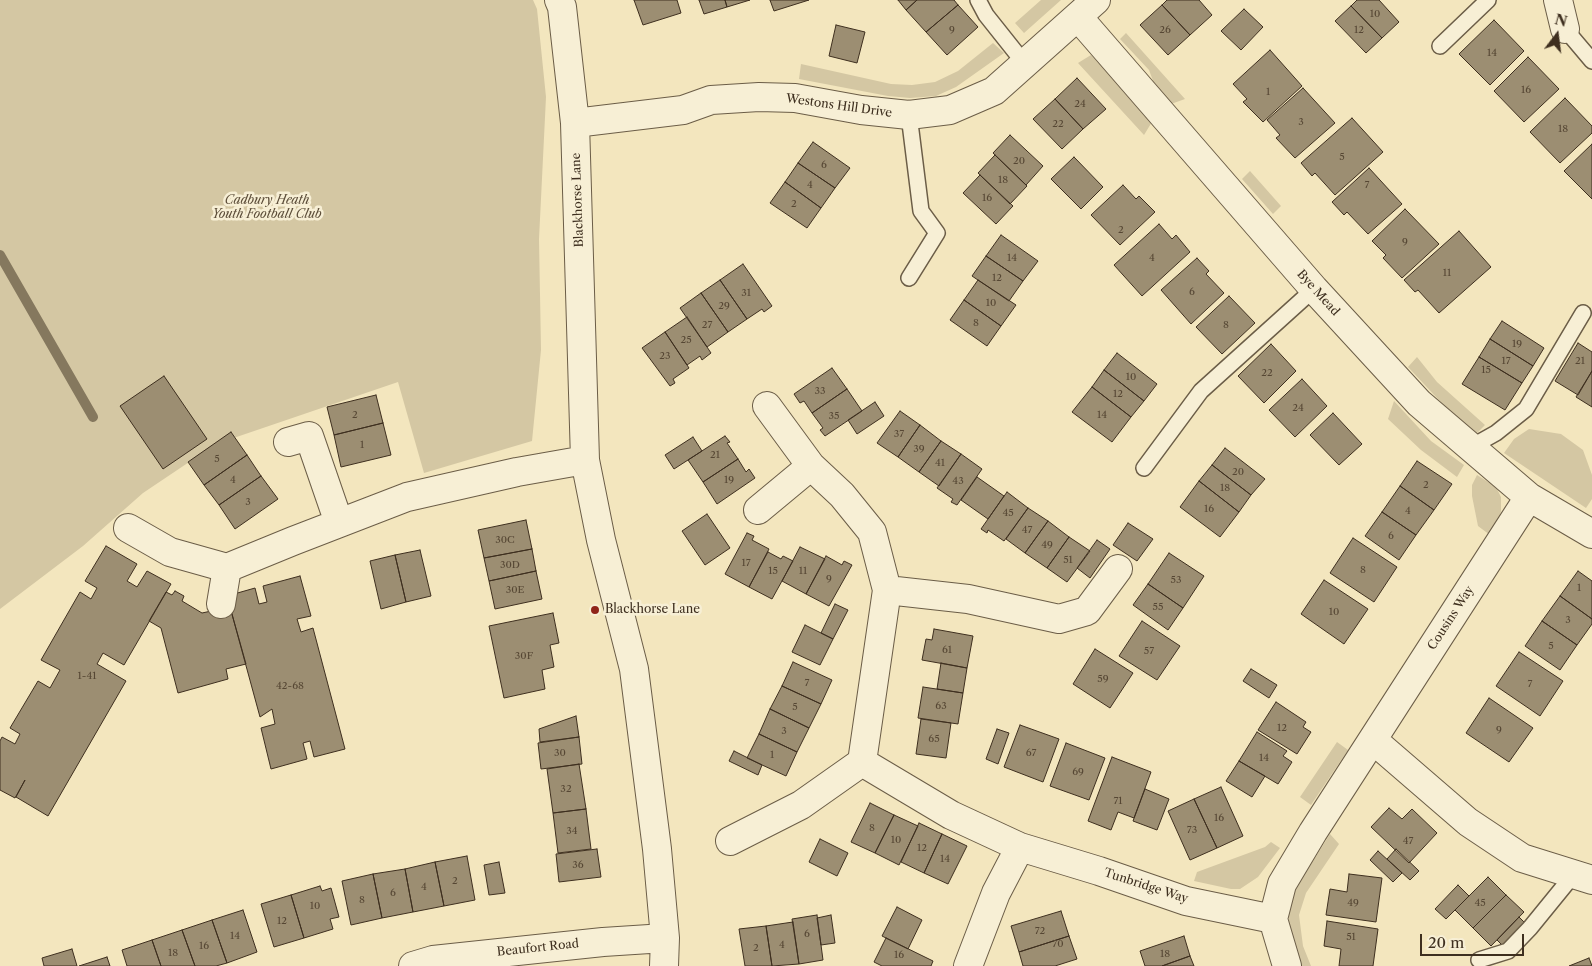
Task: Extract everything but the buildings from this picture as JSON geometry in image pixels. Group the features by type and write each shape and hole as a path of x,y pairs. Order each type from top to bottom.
{"street":[{"name":"Blackhorse Lane","path":"559,0 562,7 575,123 585,460 601,540 634,669 657,849 665,938 664,966"},
{"path":"1558,0 1565,29"},
{"name":"Westons Hill Drive","path":"575,123 683,110 711,100 759,97 795,98 860,110 909,115 950,110 994,91 1087,9"},
{"name":"Bye Mead","path":"1087,9 1314,289 1419,403 1530,497 1592,534"},
{"path":"730,840 801,805 862,762 887,590 872,532 842,495 810,466 766,406"},
{"path":"288,442 309,436 339,523"},
{"path":"128,528 170,552 227,568 407,497 517,472 585,460"},
{"path":"758,510 810,466"},
{"name":"Cousins Way","path":"1273,919 1282,884 1313,832 1530,497"},
{"path":"221,604 227,568"},
{"path":"887,590 968,599 1058,619 1087,611 1118,569"},
{"path":"1373,740 1476,827 1522,858 1583,877"},
{"name":"Tunbridge Way","path":"862,762 951,816 1020,847 1099,871 1186,901 1273,919"},
{"path":"968,966 996,892 1020,847"},
{"path":"1273,919 1287,966"},
{"name":"Beaufort Road","path":"413,966 433,960 603,942 665,938"}],"lane":[{"path":"978,0 986,15 1025,64"},
{"path":"1440,46 1488,0"},
{"path":"1565,29 1592,61"},
{"path":"909,115 921,211 937,233 909,278"},
{"path":"1144,468 1201,391 1314,289"},
{"path":"1471,447 1496,433 1526,409 1583,313"},
{"path":"1479,960 1508,951 1583,877"}],"green space":[{"name":"Cadbury Heath Youth Football Club","path":"0,0 533,0 537,9 546,97 539,239 541,350 532,441 424,473 398,382 216,444 143,493 83,546 0,609"},
{"path":"1041,0 1061,0 1024,33 1015,23"},
{"path":"1126,33 1185,99 1171,104 1155,86 1149,70 1120,39"},
{"path":"993,43 1004,53 956,87 936,96 910,98 888,96 799,79 801,64 891,84 912,85 935,82 958,71"},
{"path":"1091,55 1128,95 1155,117 1144,135 1078,63"},
{"path":"1250,171 1281,206 1273,214 1242,179"},
{"path":"1417,357 1437,382 1485,425 1476,434 1452,414 1408,367"},
{"path":"1394,401 1431,441 1464,465 1457,477 1421,450 1388,419"},
{"path":"1529,429 1561,434 1583,450 1592,475 1592,499 1586,508 1504,453 1514,439"},
{"path":"1477,475 1496,487 1501,497 1499,520 1490,535 1478,526 1472,496 1472,485"},
{"path":"1337,742 1348,750 1311,805 1300,797"},
{"path":"1330,834 1339,844 1306,893 1299,915 1303,946 1311,966 1300,966 1289,926 1289,904 1299,883"},
{"path":"1271,842 1280,848 1258,877 1240,889 1231,889 1194,881 1197,872 1265,847"}],"waterway":[{"path":"0,255 93,417"}],"place":[{"name":"Blackhorse Lane","path":"595,610"}]}
